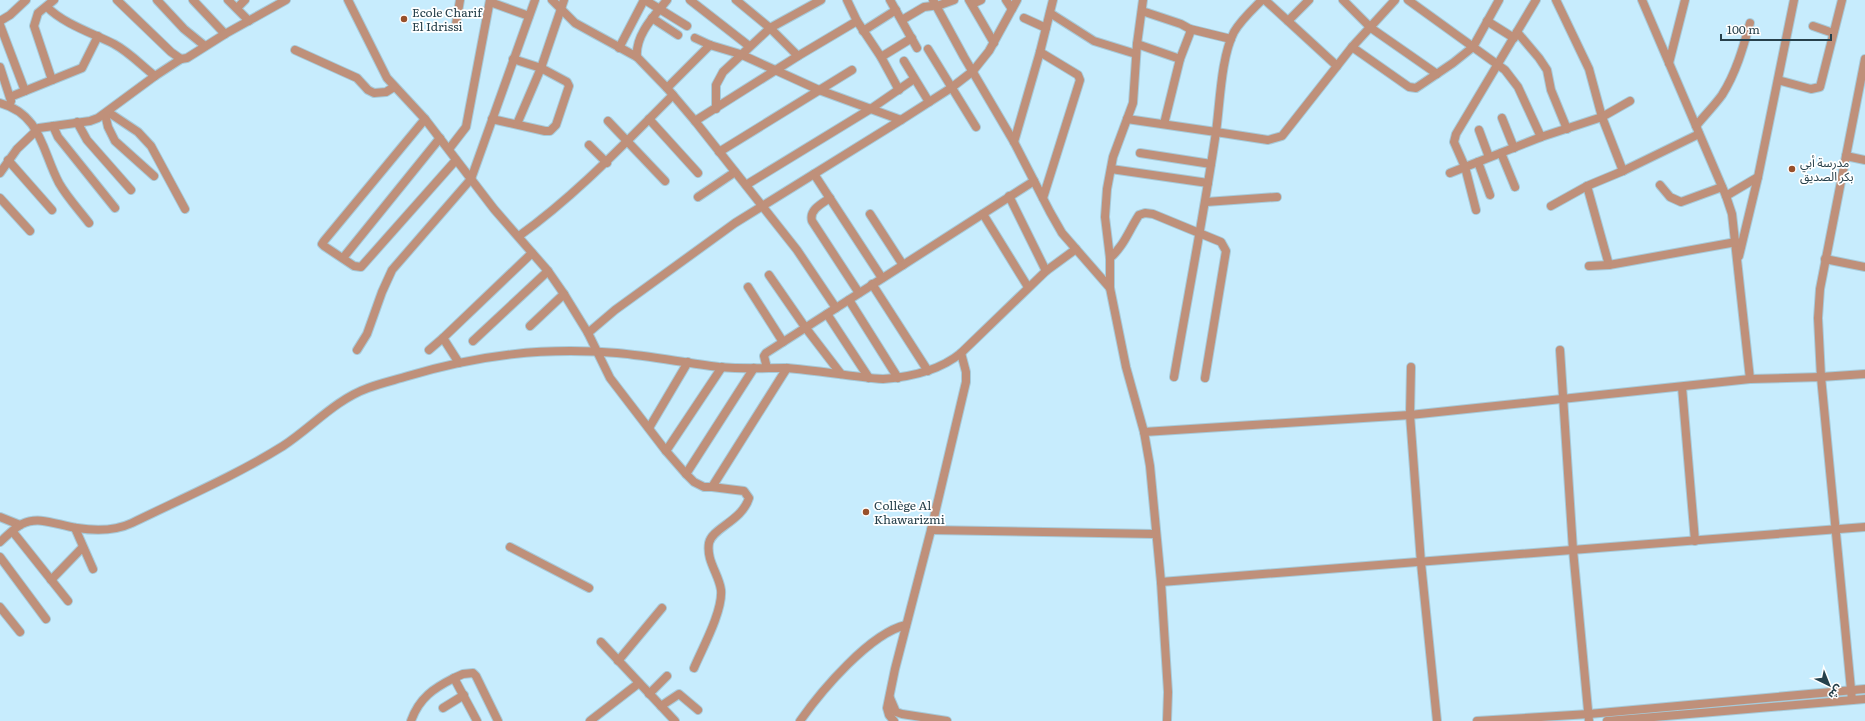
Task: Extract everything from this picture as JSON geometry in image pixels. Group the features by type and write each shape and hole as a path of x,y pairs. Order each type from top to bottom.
{"street":[{"path":"0,21 10,15 26,0"},
{"path":"52,80 34,26 38,13 54,0"},
{"path":"117,0 171,52 181,59"},
{"path":"156,0 184,29 205,46"},
{"path":"193,0 224,34"},
{"path":"228,0 249,21"},
{"path":"237,8 245,0"},
{"path":"0,173 8,160 36,129 41,127 90,121 106,113 155,76 181,59 187,58 224,34 286,0"},
{"path":"348,0 376,60 394,87 425,119 494,209 548,271 588,333 610,378 666,451 694,482 704,487 744,491 749,498 747,506 740,515 710,539 710,563 720,583 721,592 716,617 694,668"},
{"path":"456,24 460,0"},
{"path":"357,350 367,334 382,292 392,270 471,179 535,0"},
{"path":"552,0 560,10 575,23 637,57 667,88 797,250 836,308"},
{"path":"517,124 541,68 564,0"},
{"path":"619,48 645,0 687,26"},
{"path":"637,57 638,42 652,18 667,0"},
{"path":"690,0 749,46"},
{"path":"736,0 770,28 798,56"},
{"path":"716,109 716,85 718,78 740,54 770,28 821,0"},
{"path":"847,0 857,21 881,57 899,90"},
{"path":"890,0 917,48"},
{"path":"902,20 935,2 954,0"},
{"path":"981,0 971,2 994,43"},
{"path":"1006,0 1012,9"},
{"path":"588,333 608,315 698,248 762,206 951,88 973,71 984,59 994,43 1017,0"},
{"path":"1014,142 1040,52 1053,0"},
{"path":"1143,0 1136,54 1133,103 1113,157 1107,189 1105,218 1110,258 1110,288 1126,368 1144,432 1150,466 1155,534 1161,582 1168,721"},
{"path":"1174,377 1198,233 1206,202 1225,58 1231,39 1239,24 1263,0 1337,66"},
{"path":"1288,21 1309,0"},
{"path":"1342,0 1371,28 1437,74"},
{"path":"1127,119 1268,140 1282,136 1352,47 1395,0"},
{"path":"1408,0 1505,70 1518,87 1541,137"},
{"path":"1352,47 1409,87 1420,87 1472,47 1499,0"},
{"path":"1476,210 1465,166 1454,142 1456,134 1536,0"},
{"path":"1556,0 1589,69 1602,117 1623,172"},
{"path":"1642,0 1726,196 1732,214 1750,379"},
{"path":"1669,62 1685,0"},
{"path":"1738,261 1758,177 1794,0"},
{"path":"1778,80 1811,89 1820,87 1842,0"},
{"path":"449,150 466,126 490,1 529,16"},
{"path":"935,2 1014,142 1062,233 1110,288"},
{"path":"47,7 52,12 126,52 155,76"},
{"path":"863,30 896,10"},
{"path":"1142,11 1181,24 1190,29 1231,39"},
{"path":"1050,13 1094,40 1136,54"},
{"path":"652,18 678,35"},
{"path":"1024,18 1046,28"},
{"path":"695,121 775,70 857,21"},
{"path":"1487,21 1515,35 1539,58 1546,70 1551,90 1567,129"},
{"path":"1551,206 1587,186 1623,172 1698,130 1732,77 1750,23"},
{"path":"0,25 25,91"},
{"path":"1813,26 1833,34"},
{"path":"1164,124 1180,59 1190,33 1190,29"},
{"path":"10,96 82,68 98,36"},
{"path":"695,38 710,45 740,54 819,90 872,108 901,120"},
{"path":"881,57 912,38"},
{"path":"1137,44 1180,59"},
{"path":"667,88 710,45"},
{"path":"928,49 976,127"},
{"path":"295,50 357,78 368,90 374,93 386,92 394,87"},
{"path":"1040,52 1078,75 1080,80 1043,198"},
{"path":"492,119 545,131 553,130 556,126 569,86 564,79 541,68 513,59"},
{"path":"1852,700 1821,377 1818,318 1820,289 1825,259 1865,59"},
{"path":"904,61 929,102"},
{"path":"0,68 13,106"},
{"path":"719,152 852,70"},
{"path":"746,185 872,108 914,79"},
{"path":"518,236 559,206 606,163 672,95"},
{"path":"1450,173 1541,137 1602,117 1630,101"},
{"path":"0,103 13,106 29,120 36,129 60,184 89,223"},
{"path":"106,113 108,127 115,141 154,176"},
{"path":"106,113 138,132 151,146 185,209"},
{"path":"1502,118 1514,148"},
{"path":"425,119 322,244 358,268 366,263 456,160"},
{"path":"649,119 698,173"},
{"path":"608,121 665,181"},
{"path":"77,122 87,140 131,190"},
{"path":"53,126 58,137 115,208"},
{"path":"1479,130 1489,157"},
{"path":"343,258 440,138"},
{"path":"589,145 606,163"},
{"path":"1140,153 1211,164"},
{"path":"1501,153 1515,187"},
{"path":"1846,156 1865,160"},
{"path":"8,160 52,210"},
{"path":"1478,162 1490,195"},
{"path":"1111,169 1208,183"},
{"path":"698,197 735,172"},
{"path":"814,174 882,278"},
{"path":"1726,196 1758,177"},
{"path":"767,368 764,356 766,353 872,284 903,266 1034,180"},
{"path":"1660,185 1670,197 1681,202 1722,187"},
{"path":"1587,186 1609,265"},
{"path":"1009,196 1046,271"},
{"path":"1206,202 1277,197"},
{"path":"0,198 30,231"},
{"path":"830,198 813,210 811,214 812,221 859,293"},
{"path":"1110,258 1119,250 1126,240 1139,215 1145,213 1152,214 1221,242 1226,251 1204,378"},
{"path":"870,214 903,266"},
{"path":"983,214 1028,287"},
{"path":"1589,266 1609,265 1736,242"},
{"path":"0,517 20,525 41,521 75,528 112,530 131,524 238,472 283,446 331,409 355,394 390,381 488,356 556,350 596,351 656,357 722,367 787,368 869,378 898,378 928,371 950,361 961,353 1028,287 1046,271 1076,249"},
{"path":"429,350 532,253"},
{"path":"1825,259 1865,267"},
{"path":"473,341 548,271"},
{"path":"769,275 805,327 841,374"},
{"path":"872,284 928,371"},
{"path":"748,287 784,342"},
{"path":"530,326 564,294"},
{"path":"849,300 898,378"},
{"path":"827,314 869,378"},
{"path":"443,338 459,363"},
{"path":"1560,350 1573,550 1589,717"},
{"path":"894,721 889,715 887,708 889,696 931,530 966,382 966,372 961,353"},
{"path":"648,428 688,362"},
{"path":"1411,366 1410,415 1421,563 1437,721"},
{"path":"666,451 722,367"},
{"path":"686,474 754,368"},
{"path":"712,487 787,368"},
{"path":"1144,432 1410,415 1750,379 1865,374"},
{"path":"1682,387 1695,541"},
{"path":"0,542 20,525"},
{"path":"1161,582 1421,563 1865,526"},
{"path":"75,528 92,570"},
{"path":"931,530 1155,534"},
{"path":"13,532 68,601"},
{"path":"510,547 589,588"},
{"path":"51,580 82,548"},
{"path":"0,557 46,619"},
{"path":"0,607 20,632"},
{"path":"618,661 662,608"},
{"path":"800,721 834,678 884,634 895,628 906,625"},
{"path":"601,642 675,721"},
{"path":"411,721 415,711 428,693 438,686 463,674 474,674 498,721"},
{"path":"649,694 667,676"},
{"path":"454,678 464,696 474,720"},
{"path":"590,721 639,683"},
{"path":"1478,721 1589,717 1865,689"},
{"path":"661,706 679,694 698,710"},
{"path":"443,708 464,696"},
{"path":"889,696 896,712 947,721"},
{"path":"1607,721 1865,699"}],"place":[{"name":"Ecole Charif El Idrissi","path":"404,19"},
{"name":"مدرسة أبي بكر الصديق","path":"1792,169"},
{"name":"Collège Al Khawarizmi","path":"866,512"}]}
